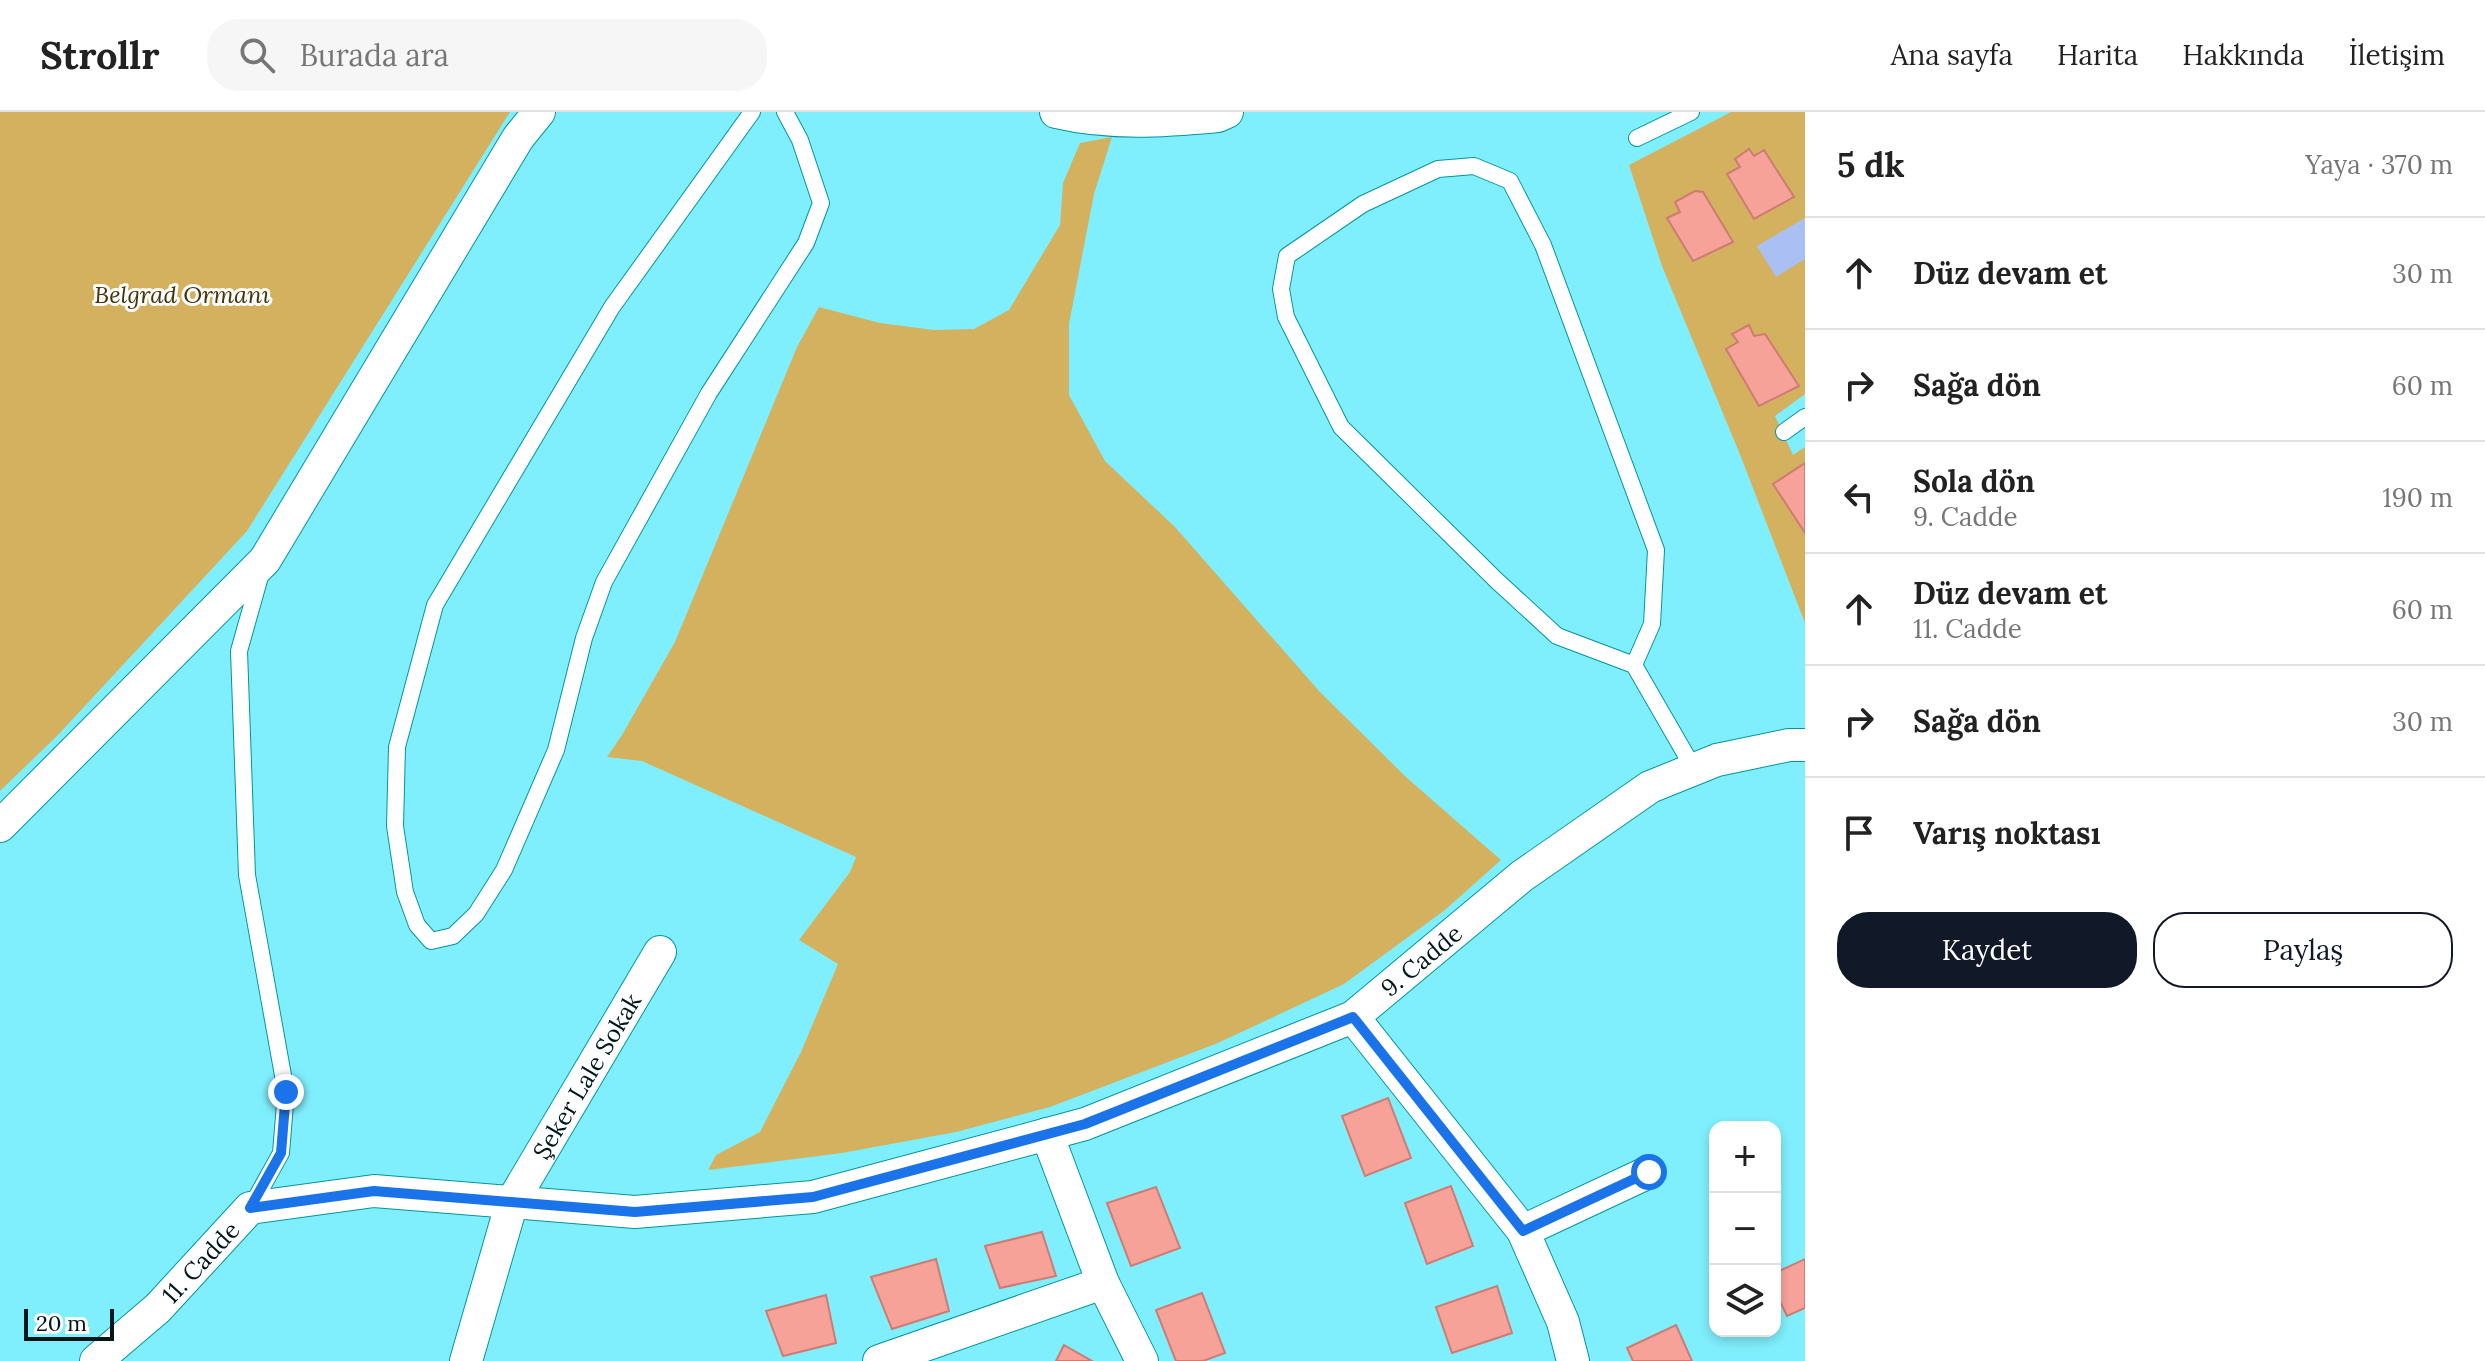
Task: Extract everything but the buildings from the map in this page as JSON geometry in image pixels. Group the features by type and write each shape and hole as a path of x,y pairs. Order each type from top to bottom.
{"street":[{"path":"0,826 265,560 518,138 539,112"},
{"path":"1056,112 1108,121 1162,121 1218,116 1227,112"},
{"name":"9. Cadde","path":"512,1202 635,1212 813,1197 1085,1124 1353,1017 1522,876 1650,787 1717,760 1800,748"},
{"name":"Şeker Lale Sokak","path":"466,1361 512,1202 660,952"},
{"path":"1353,1017 1523,1231 1563,1322 1573,1361"},
{"path":"1047,1134 1103,1283 1142,1361"},
{"path":"1523,1231 1649,1172"},
{"name":"11. Cadde","path":"96,1361 158,1308 250,1208 374,1191 512,1202"},
{"path":"879,1361 1103,1283"}],"lane":[{"path":"752,112 612,307 435,605 397,747 395,826 405,892 417,925 431,941 453,936 476,914 504,870 556,750 584,638 604,582 709,393 806,243 821,203 800,140 785,112"},
{"path":"1637,138 1691,112"},
{"path":"1634,665 1652,624 1656,550 1543,245 1510,181 1474,166 1438,169 1363,204 1287,256 1281,289 1286,317 1341,427 1557,636 1634,665 1694,769"},
{"path":"1784,432 1805,417"},
{"path":"250,1208 281,1153 286,1092 247,875 239,651 265,560"}],"green space":[{"name":"Belgrad Ormanı","path":"0,112 510,112 247,531 58,735 0,791"},
{"path":"1731,112 1805,112 1805,394 1775,416 1793,455 1805,447 1805,623 1662,266 1629,165"},
{"path":"1112,137 1094,194 1069,324 1069,395 1105,461 1175,527 1320,692 1406,777 1501,860 1445,910 1344,984 1218,1043 1050,1107 956,1132 842,1153 708,1170 716,1155 760,1132 801,1052 838,964 799,940 850,872 856,857 642,761 607,757 675,642 797,347 819,307 880,323 934,330 974,329 1009,310 1060,225 1063,183 1080,143"}],"water":[{"path":"1805,218 1805,259 1776,277 1757,246"}],"route":[{"path":"286,1092 281,1153 250,1208 374,1191 635,1212 813,1197 1085,1124 1353,1017 1523,1231 1649,1172"}]}
